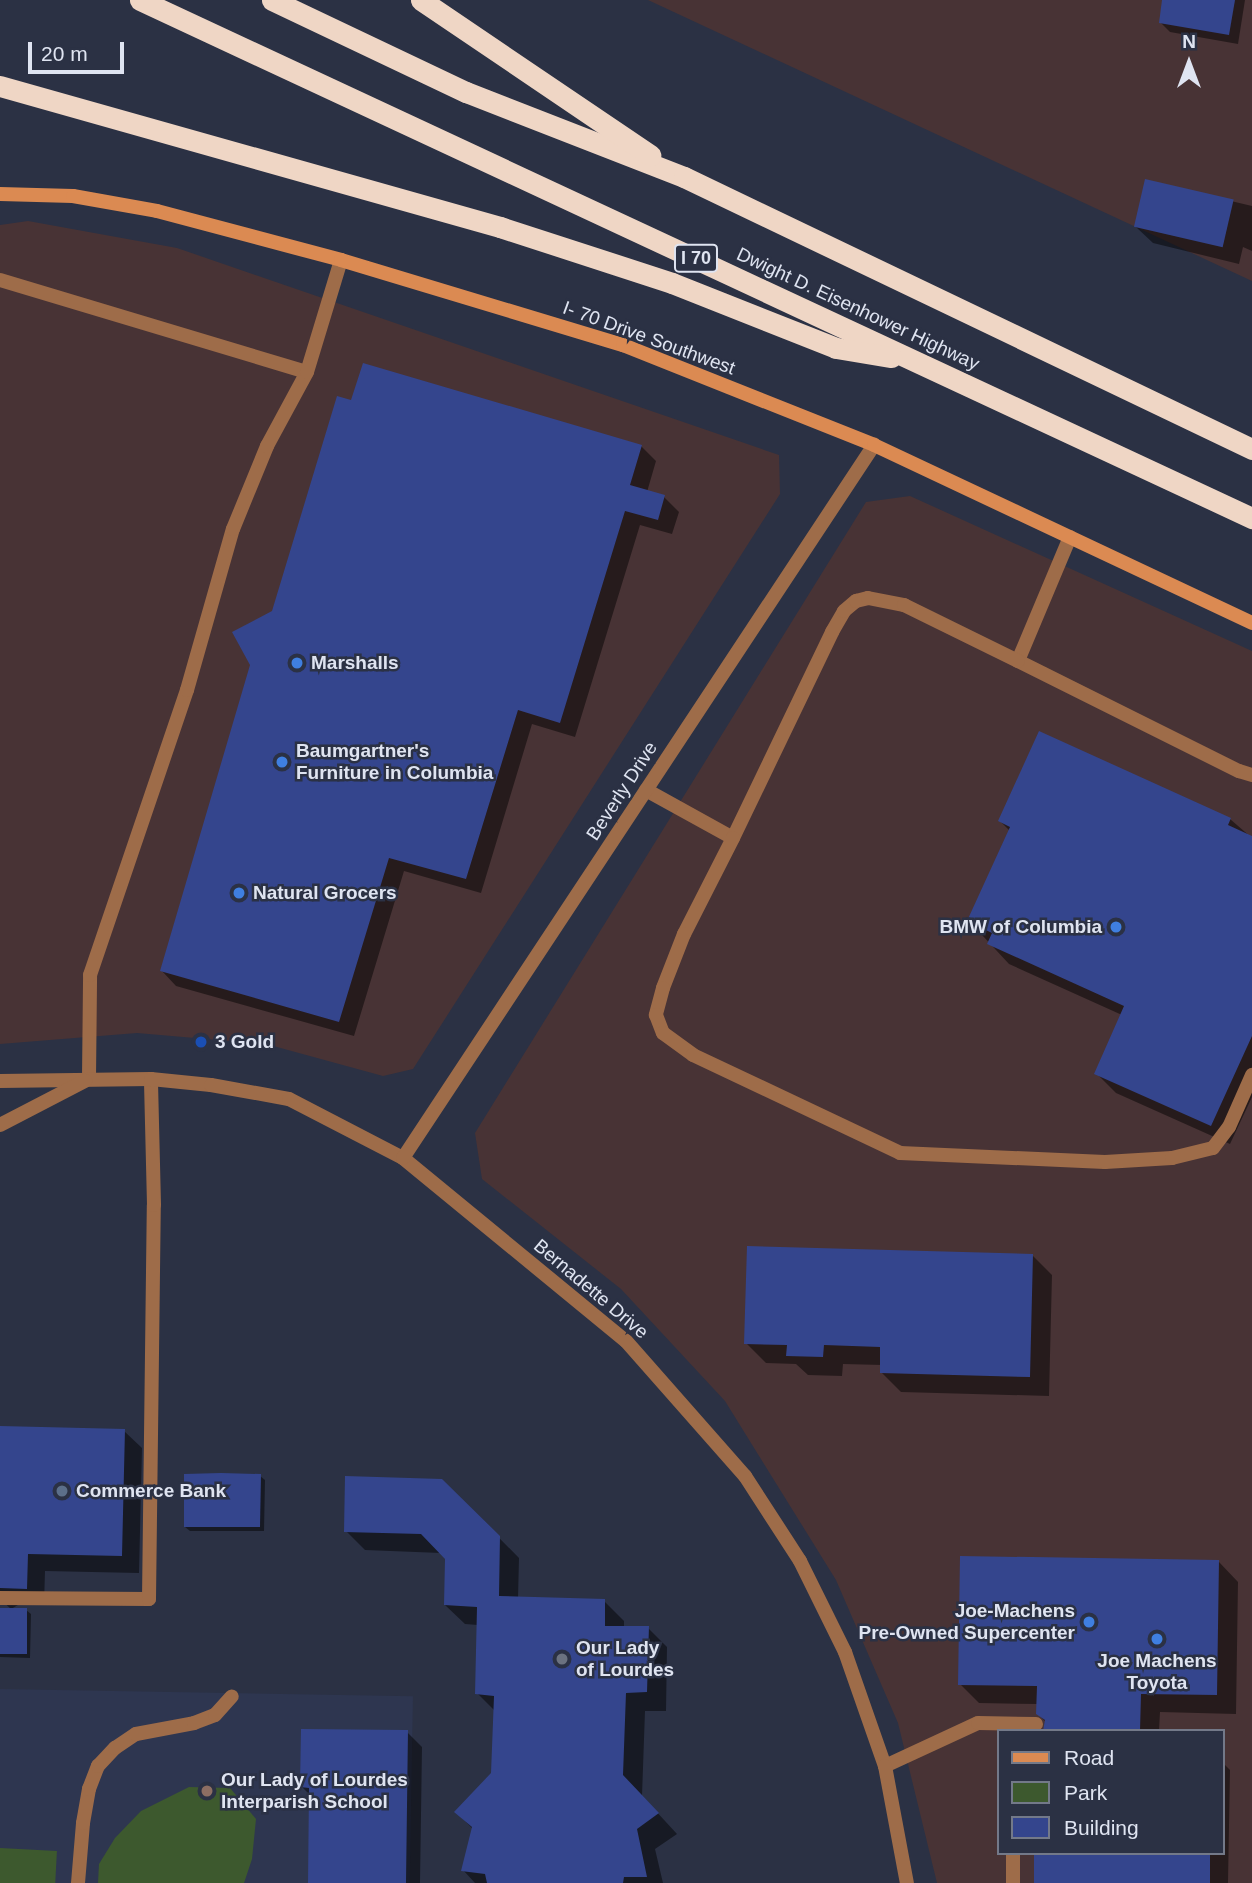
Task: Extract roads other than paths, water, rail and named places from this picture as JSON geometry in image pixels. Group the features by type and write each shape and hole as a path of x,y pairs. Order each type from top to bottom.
{"highway":[{"name":"Dwight D. Eisenhower Highway","path":"140,0 1252,518"},
{"path":"272,0 466,92 684,177 1252,449"},
{"path":"421,0 684,177"},
{"path":"0,86 500,227 672,283 836,348 914,360"}],"street":[{"name":"I- 70 Drive Southwest","path":"0,194 73,196 157,211 341,260 623,345 874,445 1252,622"},
{"path":"89,1078 90,975 187,690 233,529 267,446 307,372 341,260"},
{"path":"0,280 307,372"},
{"name":"Beverly Drive","path":"403,1158 874,445"},
{"path":"1018,661 1070,537"},
{"path":"1252,775 1239,771 904,605 869,598 856,601 844,611 832,632 684,934 663,988 656,1015 663,1033 693,1055 900,1153 1104,1162 1172,1158 1213,1148 1228,1127 1252,1075"},
{"path":"646,790 733,838"},
{"name":"Bernadette Drive","path":"0,1125 89,1078"},
{"path":"0,1598 149,1599 154,1205 150,1079"},
{"name":"Bernadette Drive","path":"0,1081 150,1079 211,1085 289,1099 403,1158 626,1340 745,1475 800,1561 845,1652 885,1766 907,1883"},
{"path":"78,1883 83,1823 89,1790 98,1766 115,1748 136,1734 194,1723 215,1715 232,1696"},
{"path":"885,1766 978,1723 1013,1728 1036,1724"},
{"path":"1013,1855 1013,1883"}],"place":[{"name":"Marshalls","path":"297,663"},
{"name":"Baumgartner's Furniture in Columbia","path":"282,762"},
{"name":"Natural Grocers","path":"239,893"},
{"name":"BMW of Columbia","path":"1116,927"},
{"name":"3 Gold","path":"201,1042"},
{"name":"Commerce Bank","path":"62,1491"},
{"name":"Joe-Machens Pre-Owned Supercenter","path":"1089,1622"},
{"name":"Joe Machens Toyota","path":"1157,1639"},
{"name":"Our Lady of Lourdes","path":"562,1659"},
{"name":"Our Lady of Lourdes Interparish School","path":"207,1791"}]}
